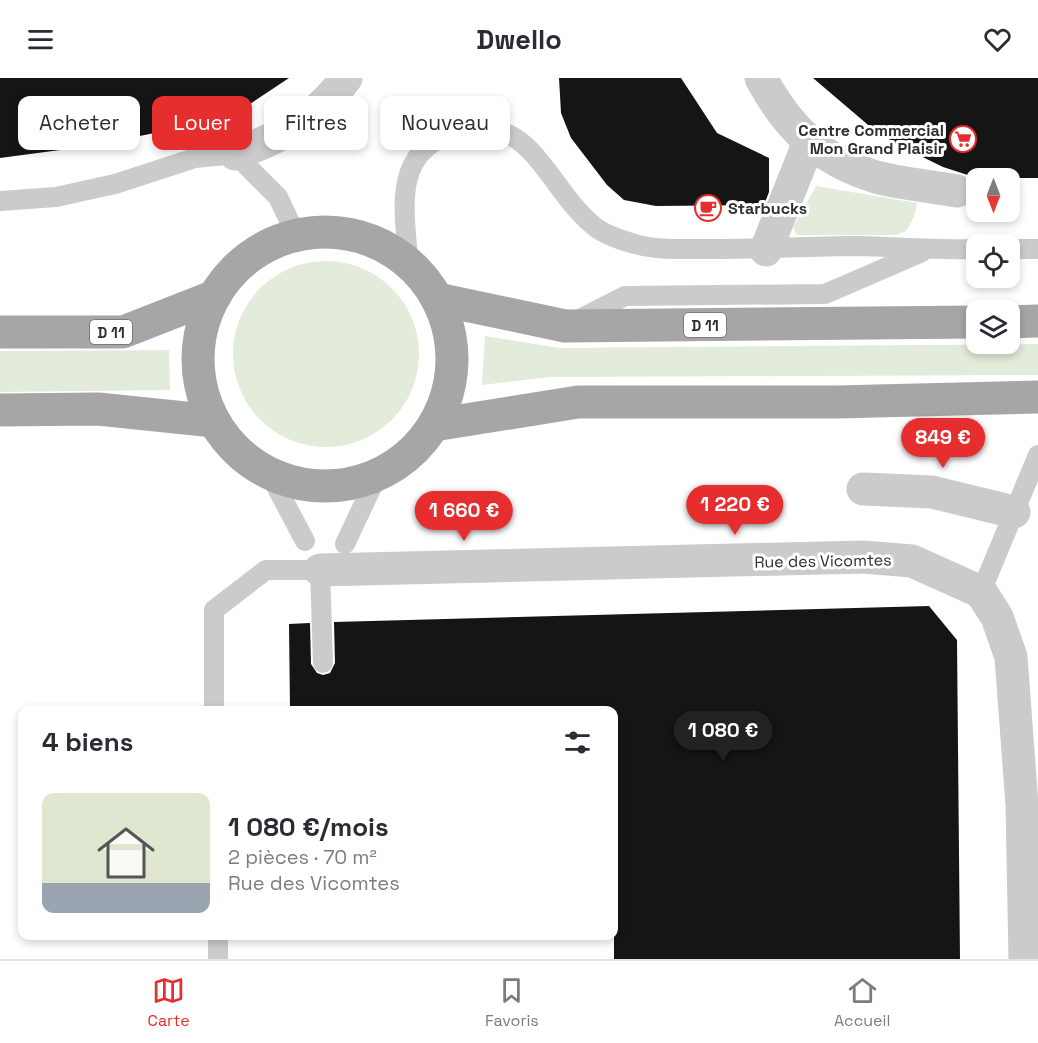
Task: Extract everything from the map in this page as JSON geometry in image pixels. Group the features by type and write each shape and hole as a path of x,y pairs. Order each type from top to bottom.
{"main road":[{"path":"330,232 364,238 408,263 437,299 448,326 452,354 450,384 434,425 415,449 378,474 351,483 323,485 295,482 269,473 238,451 214,421 202,388 198,352 205,317 215,296 230,275 250,257 278,242 296,235 330,232"},
{"name":"D 11","path":"0,332 123,332 215,296"},
{"name":"D 11","path":"437,299 565,326 966,322"},
{"path":"1020,322 1038,321"},
{"path":"434,425 578,402 836,402 1038,397"},
{"path":"0,410 98,409 214,421"}],"street":[{"path":"235,154 278,138 333,96 346,78"},
{"path":"760,78 777,109 798,134 832,158 875,177 957,191"},
{"path":"766,250 809,142"},
{"path":"863,489 932,492 1014,512"},
{"name":"Rue des Vicomtes","path":"320,570 863,557 912,561 981,592"},
{"path":"981,592 997,617 1011,657 1030,805 1031,883 1025,959"}],"lane":[{"path":"408,263 405,184 412,163 430,142 464,129 507,132 537,155 568,201 595,228 636,244 672,249 766,250 858,246 928,250 966,249"},
{"path":"0,201 66,195 115,184 195,158 235,154 278,196 296,235"},
{"path":"1020,249 1038,249"},
{"path":"565,326 625,296 825,294 928,250"},
{"path":"981,592 1038,455"},
{"path":"269,473 305,541"},
{"path":"345,544 378,474"},
{"path":"214,706 214,610 266,570 320,570 323,663"},
{"path":"218,940 218,959"}],"green space":[{"path":"816,186 917,203 914,217 906,231 896,235 797,235 793,227"},
{"path":"326,261 362,268 392,288 412,318 419,354 412,390 392,420 362,440 326,447 290,440 260,420 240,390 233,354 240,318 260,288 290,268"},
{"path":"485,336 559,348 966,345 966,354 1020,354 1020,344 1038,344 1038,375 550,377 482,385"},
{"path":"169,350 170,390 0,392 0,351"}],"building":[{"path":"0,78 289,78 252,103 252,96 152,96 152,134 140,136 140,96 18,96 18,150 60,150 0,158"},
{"path":"559,78 681,78 717,133 769,158 769,192 764,205 656,206 624,200 607,185 571,138 561,113"},
{"name":"Centre Commercial Mon Grand Plaisir","path":"813,78 1038,78 1038,178 1020,178 1020,168 966,168 966,174 943,167 874,130"},
{"path":"929,606 957,640 960,959 614,959 614,940 618,940 618,706 290,706 289,624 310,623 311,664 317,673 323,675 330,673 335,663 334,622"}],"place":[{"name":"Centre Commercial Mon Grand Plaisir","path":"963,139"},
{"name":"Starbucks","path":"708,208"}]}
